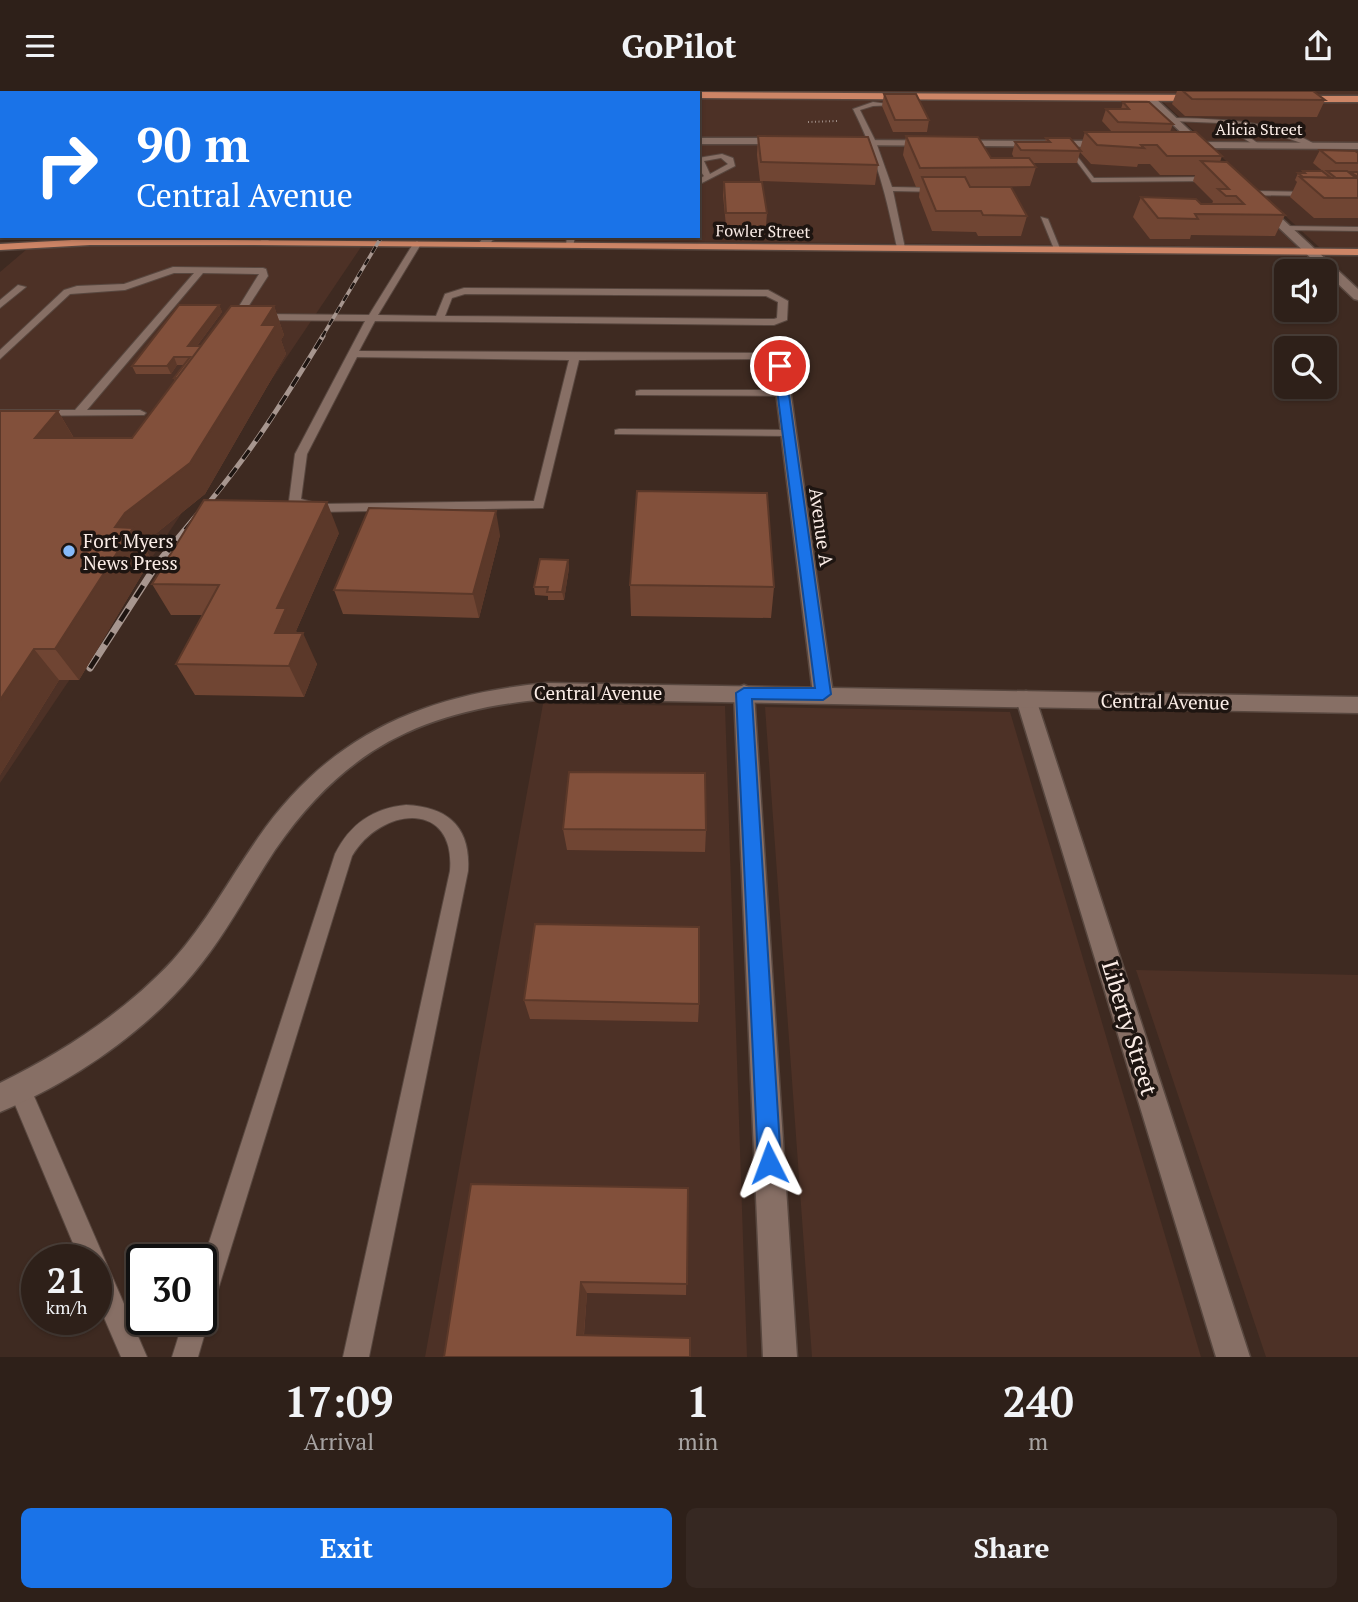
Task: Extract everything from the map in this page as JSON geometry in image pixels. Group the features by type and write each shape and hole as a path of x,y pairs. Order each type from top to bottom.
{"main road":[{"path":"700,95 1219,98"},
{"path":"1289,99 1358,99"},
{"path":"3,249 18,238"},
{"name":"Fowler Street","path":"3,249 90,242 266,239 417,244 488,240 901,248 1358,252"}],"street":[{"path":"1150,98 1215,161"},
{"path":"700,141 795,141"},
{"path":"833,142 1123,144"},
{"name":"Alicia Street","path":"1171,145 1358,146"},
{"path":"1245,190 1358,296"},
{"name":"Avenue A","path":"780,366 823,694"},
{"name":"Central Avenue","path":"9,1093 60,1067 112,1031 167,984 210,931 270,839 303,796 335,766 373,740 412,719 463,701 503,693 744,693 1358,705"},
{"path":"744,693 780,1357"},
{"name":"Liberty Street","path":"1026,699 1233,1357"}],"lane":[{"path":"893,105 873,104 856,109 873,142 889,189 901,248"},
{"path":"1174,120 1222,121 1270,129 1314,146"},
{"path":"1222,121 1257,145"},
{"path":"1064,143 1092,180 1223,179"},
{"path":"700,182 708,176"},
{"path":"889,189 944,190"},
{"path":"1245,190 1331,194"},
{"path":"1044,219 1058,249"},
{"path":"1286,228 1358,229"},
{"path":"417,244 370,319 301,454 295,501 318,508 539,505 575,357"},
{"path":"78,413 202,269"},
{"path":"0,356 67,292 77,289 125,287 173,270 263,271 264,276 243,308 257,317 439,320 774,322 782,320 784,316 783,301 768,293 464,291 448,296 439,320"},
{"path":"0,305 21,287"},
{"path":"353,354 777,356 780,366"},
{"path":"640,393 783,393"},
{"path":"0,412 140,413"},
{"path":"619,432 788,433"},
{"path":"217,1255 344,854 353,837 386,814 429,814 447,823 456,839 461,860 457,891 356,1357"},
{"path":"9,1093 84,1244"},
{"path":"112,1307 134,1357"},
{"path":"186,1357 192,1335"}],"shaded area":[{"path":"700,91 1358,91 1358,97 700,92"},
{"path":"700,97 1144,100 1188,142 700,138"},
{"path":"1161,100 1358,101 1358,143 1206,142"},
{"path":"700,144 1193,147 1297,247 499,240 700,238"},
{"path":"1212,148 1358,148 1358,248 1319,247"},
{"path":"41,238 94,238 37,241"},
{"path":"94,238 478,238 477,240"},
{"path":"87,246 361,247 0,783 0,272 27,249"},
{"path":"543,704 725,706 747,1357 425,1357"},
{"path":"765,707 1010,712 1201,1357 812,1357"},
{"path":"1136,970 1358,975 1358,1357 1266,1357"}],"building":[{"path":"1183,91 1313,91 1325,100 1192,99"},
{"path":"884,94 916,94 929,120 895,120"},
{"path":"1123,102 1149,102 1173,124 1118,122 1106,109 1129,109"},
{"path":"1085,132 1196,132 1222,156 1167,156 1157,145 1141,145 1144,148 1097,145"},
{"path":"758,136 868,137 878,165 761,162"},
{"path":"906,136 978,137 991,158 1029,158 1036,167 920,168"},
{"path":"1046,138 1070,138 1081,151 1021,150 1015,142 1050,142"},
{"path":"1320,150 1355,151 1358,153 1358,163 1336,163"},
{"path":"1201,161 1227,162 1285,215 1195,214 1198,219 1158,218 1141,197 1196,199 1201,204 1244,204 1236,196 1226,196 1218,189 1229,189"},
{"path":"1303,171 1322,171 1331,178 1303,177 1298,173 1305,173"},
{"path":"1327,171 1347,171 1356,178 1336,178"},
{"path":"922,177 965,177 970,187 1011,187 1027,216 983,215 981,211 936,211"},
{"path":"1300,177 1358,178 1358,198 1324,198"},
{"path":"724,182 762,182 767,213 726,213"},
{"path":"179,305 219,305 188,346 201,346 177,378 174,378 190,357 174,357 167,366 132,366"},
{"name":"Fort Myers News Press","path":"231,306 274,306 262,325 276,325 190,463 125,513 115,527 133,528 55,649 34,649 0,700 0,411 58,411 35,438 132,438"},
{"path":"637,491 767,493 774,587 630,585"},
{"path":"204,500 327,502 277,608 286,608 275,633 303,633 289,666 176,664 219,585 152,584"},
{"path":"369,508 496,511 473,594 334,590"},
{"path":"540,559 568,560 562,592 547,592 548,587 534,587"},
{"path":"569,772 705,773 706,830 563,829"},
{"path":"535,924 699,927 699,1004 524,1000"},
{"path":"471,1184 688,1188 687,1284 581,1282 577,1335 690,1338 690,1357 444,1357"}],"railway":[{"path":"322,337 381,238"},
{"path":"202,511 266,426 323,336"},
{"path":"90,668 157,564 203,509"}],"place":[{"name":"Fort Myers News Press","path":"69,551"}],"route":[{"path":"769,1163 744,693 823,694 780,366"}]}
